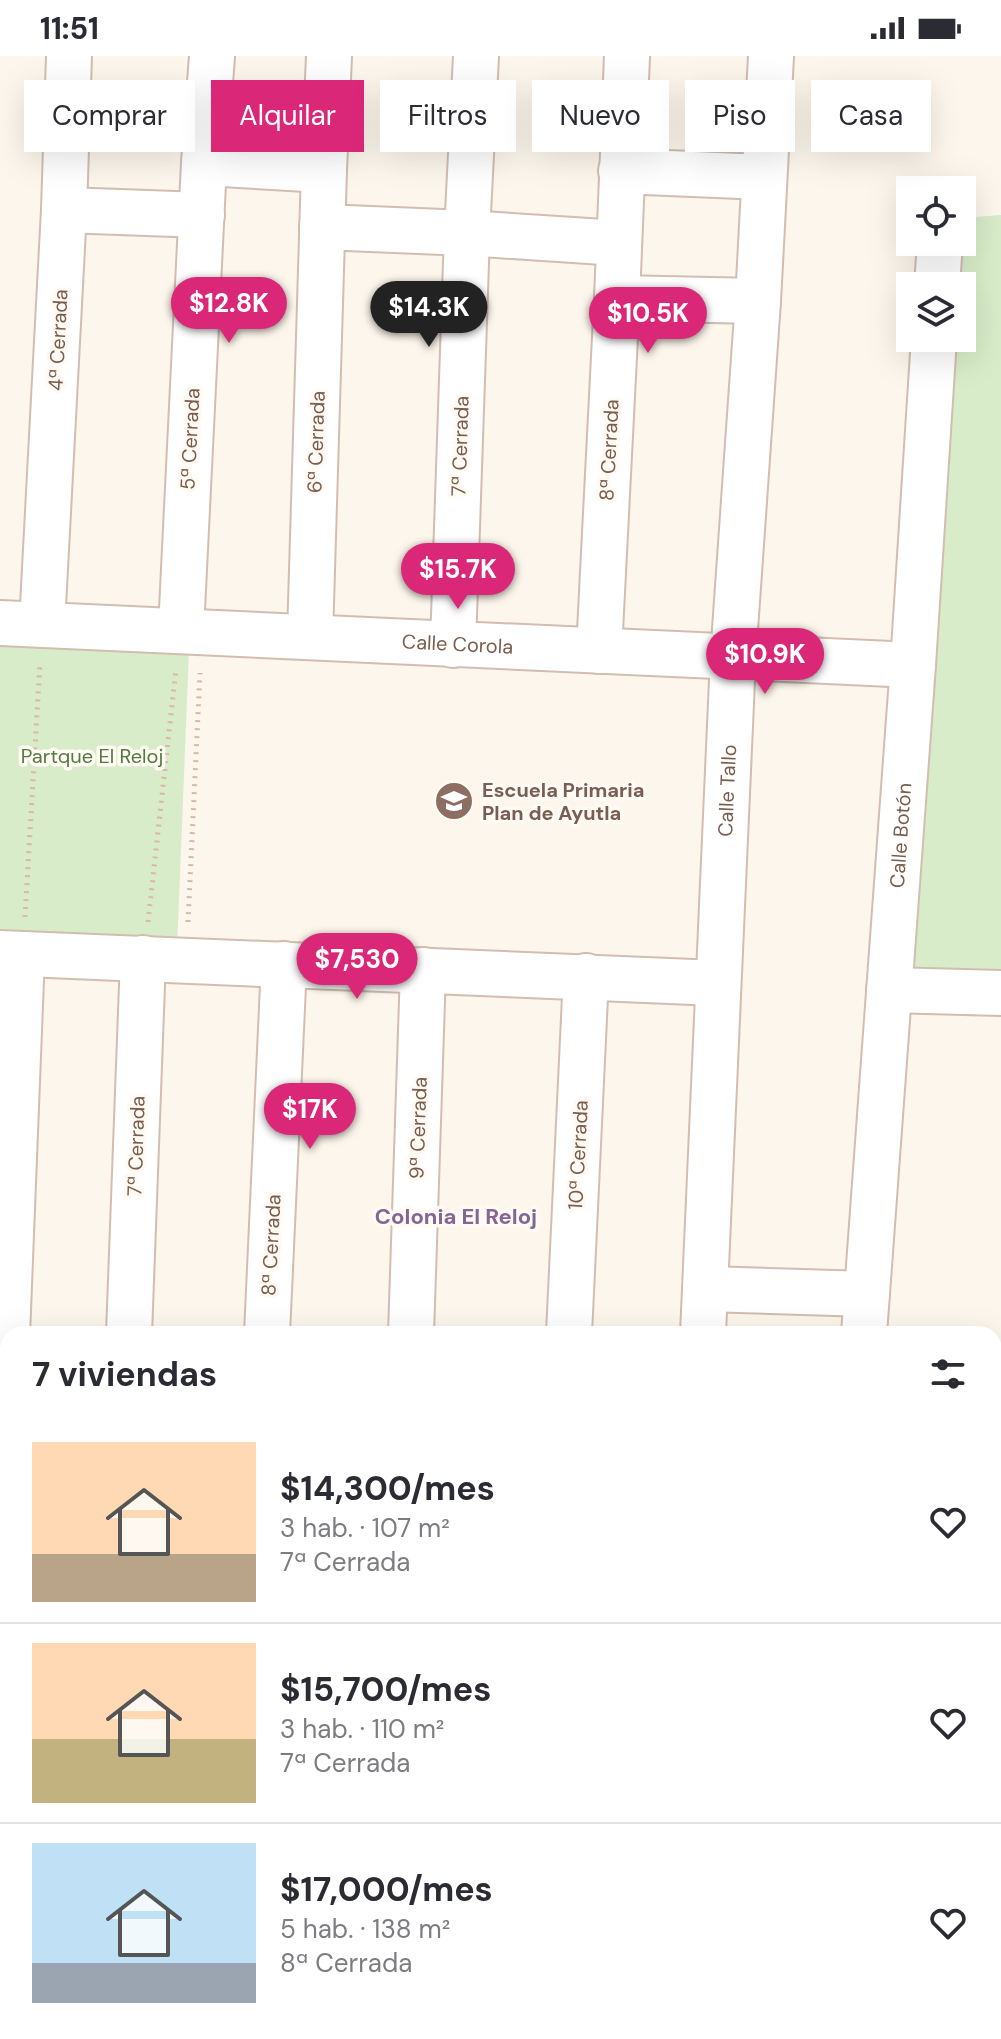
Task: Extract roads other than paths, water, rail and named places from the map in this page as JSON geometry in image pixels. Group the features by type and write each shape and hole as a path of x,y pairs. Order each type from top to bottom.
{"street":[{"name":"4ª Cerrada","path":"21,624 64,210 69,56"},
{"name":"5ª Cerrada","path":"191,631 202,215 212,56"},
{"name":"6ª Cerrada","path":"310,637 329,56"},
{"name":"7ª Cerrada","path":"453,645 476,56"},
{"name":"8ª Cerrada","path":"599,651 627,56"},
{"name":"Calle Tallo","path":"704,1326 733,658 758,301 771,56"},
{"path":"204,163 324,170"},
{"path":"621,171 764,177"},
{"path":"64,210 202,215"},
{"path":"322,227 619,243"},
{"path":"617,298 758,301"},
{"name":"Calle Botón","path":"865,1314 933,352"},
{"name":"Calle Corola","path":"21,624 913,665"},
{"path":"4,1326 11,953 717,983"},
{"name":"7ª Cerrada","path":"129,1326 143,958"},
{"name":"8ª Cerrada","path":"267,1326 284,964"},
{"name":"9ª Cerrada","path":"411,1326 423,970"},
{"name":"10ª Cerrada","path":"569,1326 586,976"},
{"path":"889,990 1001,993"},
{"path":"706,1289 865,1314"}],"place":[{"name":"Escuela Primaria Plan de Ayutla","path":"454,801"}],"district":[{"name":"Colonia El Reloj","path":"456,1216"}],"park label":[{"name":"Partque El Reloj","path":"92,756"}]}
